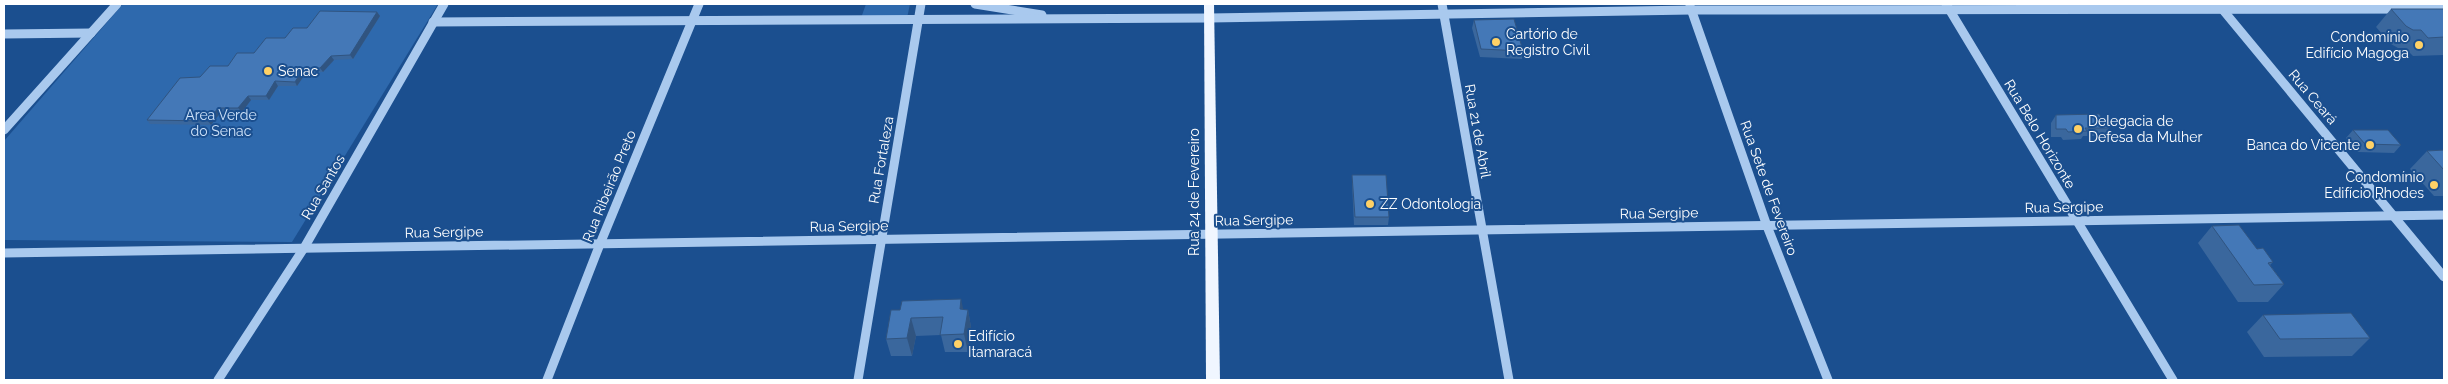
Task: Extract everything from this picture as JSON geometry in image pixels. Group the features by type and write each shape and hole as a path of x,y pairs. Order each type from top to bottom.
{"main road":[{"name":"Rua 24 de Fevereiro","path":"1209,4 1213,380"}],"street":[{"path":"4,130 117,4"},
{"name":"Rua Santos","path":"218,380 304,248 444,4"},
{"name":"Rua Ribeirão Preto","path":"547,380 600,244 699,4"},
{"name":"Rua Fortaleza","path":"858,380 921,4"},
{"path":"976,4 1065,19"},
{"name":"Rua 21 de Abril","path":"1442,4 1509,380"},
{"path":"433,22 919,21 1210,18 1691,7 2444,9"},
{"name":"Rua Sete de Fevereiro","path":"1691,7 1767,226 1828,380"},
{"name":"Rua Belo Horizonte","path":"1948,7 2173,380"},
{"name":"Rua Ceará","path":"2221,7 2444,278"},
{"path":"4,34 91,33"},
{"name":"Rua Sergipe","path":"4,253 2444,215"}],"green space":[{"name":"Area Verde do Senac","path":"123,4 438,4 292,242 4,240 4,141"},
{"path":"866,4 910,4 907,18 861,18"}],"building":[{"path":"2391,9 2443,9 2444,37 2428,38 2421,30 2413,30 2406,26"},
{"name":"Senac","path":"320,11 377,12 350,55 331,56 320,68 303,69 295,82 275,81 266,96 248,96 238,108 218,108 208,121 147,120 180,78 200,77 210,66 228,66 237,53 254,53 266,38 285,38 293,28 307,28"},
{"name":"Cartório de Registro Civil","path":"1514,19 1523,51 1481,49 1474,20"},
{"path":"2099,114 2109,128 2085,128 2087,131 2068,132 2066,129 2056,129 2056,115"},
{"path":"2353,130 2388,130 2401,145 2365,144"},
{"path":"2444,150 2444,170 2427,151"},
{"name":"ZZ Odontologia","path":"1352,175 1386,175 1389,217 1355,217"},
{"path":"2239,225 2257,249 2263,248 2273,262 2268,263 2284,284 2254,285 2212,226"},
{"path":"961,299 960,309 968,310 964,334 940,335 943,317 911,318 907,338 886,339 891,310 900,310 902,301"},
{"path":"2351,313 2370,338 2280,339 2263,315"}],"place":[{"name":"Cartório de Registro Civil","path":"1496,42"},
{"name":"Condomínio Edifício Magoga","path":"2419,45"},
{"name":"Senac","path":"268,71"},
{"name":"Delegacia de Defesa da Mulher","path":"2078,129"},
{"name":"Banca do Vicente","path":"2370,145"},
{"name":"Condomínio Edifício Rhodes","path":"2434,185"},
{"name":"ZZ Odontologia","path":"1370,204"},
{"name":"Edifício Itamaracá","path":"958,344"}]}
